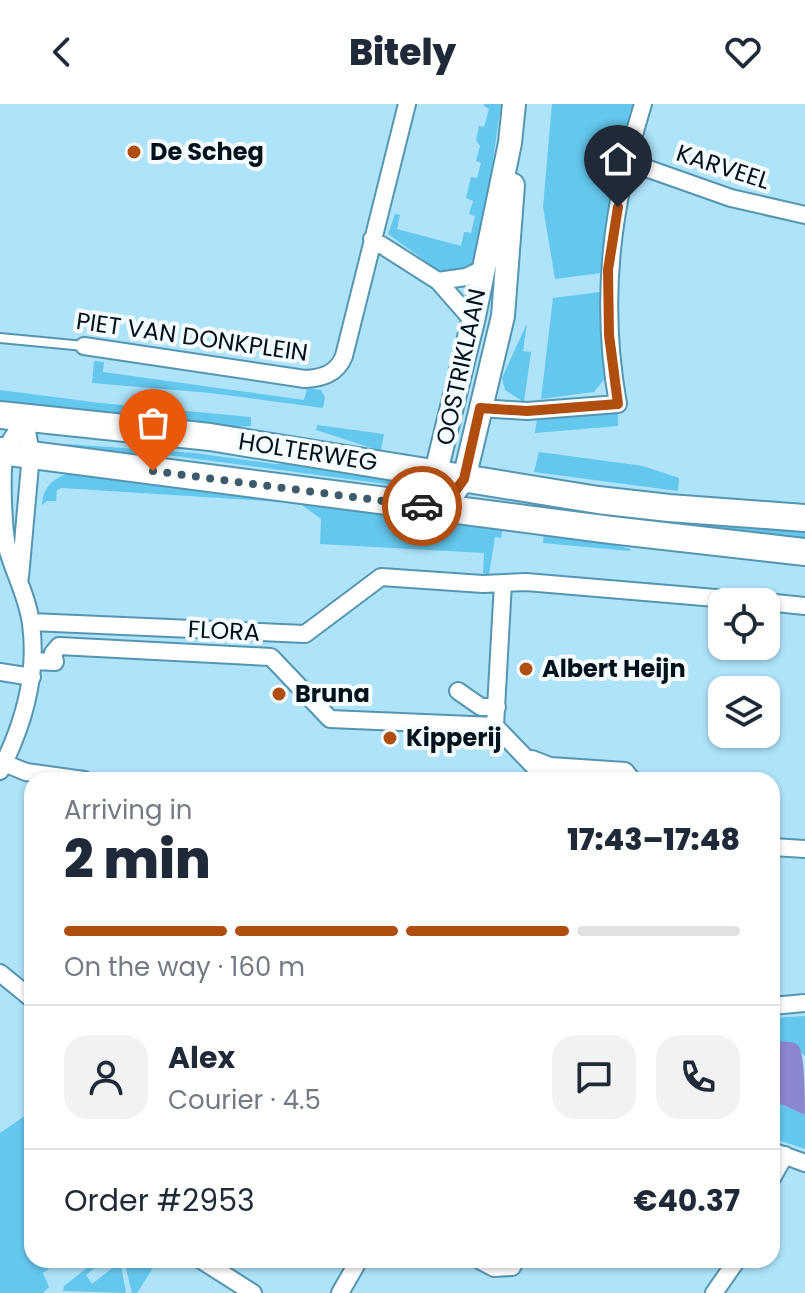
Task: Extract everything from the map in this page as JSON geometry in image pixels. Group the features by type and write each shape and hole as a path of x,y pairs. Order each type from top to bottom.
{"main road":[{"name":"HOLTERWEG","path":"12,417 210,437 436,472 524,490 669,508 805,518"},
{"name":"HOLTERWEG","path":"2,452 805,552"}],"street":[{"name":"PIET VAN DONKPLEIN","path":"84,346 305,379 326,376 341,364 344,356 407,104"},
{"name":"OOSTRIKLAAN","path":"443,508 436,472 473,321 510,143 514,104"},
{"path":"480,408 527,411 618,404 609,335 608,270 626,161 643,104"},
{"name":"OOSTRIKLAAN","path":"443,508 464,479 503,316 513,185 510,143"},
{"name":"KARVEEL","path":"626,161 731,198 805,215"},
{"path":"372,239 438,281 473,321"},
{"path":"438,281 466,277 483,269"},
{"path":"12,417 2,452 3,522 8,552 31,622 32,669 19,727 2,767 26,772"},
{"path":"12,417 31,454 20,583"},
{"name":"FLORA","path":"31,622 305,634 381,577 526,582 708,597"},
{"path":"503,583 495,726 540,772"},
{"name":"FLORA","path":"780,604 805,606"},
{"name":"FLORA","path":"32,669 55,662 53,653 59,646 271,657 330,719 495,726"},
{"path":"0,672 32,669"},
{"path":"458,691 481,707 497,707"},
{"path":"527,757 550,766 626,772"},
{"path":"780,847 805,849"},
{"path":"0,973 24,992"},
{"path":"780,1005 805,1003"},
{"path":"780,1154 805,1163"},
{"path":"214,1268 253,1293"},
{"path":"340,1293 354,1268"},
{"path":"714,1293 731,1268"}],"lane":[{"name":"PIET VAN DONKPLEIN","path":"0,338 84,346"}],"shaded area":[{"path":"484,104 501,104 480,251 472,265 450,274 435,268 388,234 395,214 400,215 397,229 461,246 464,232 471,233 475,216 469,214 473,201 466,198 471,177 477,178 481,163 476,161 480,146 476,140 479,126 484,127 489,109"},
{"path":"552,104 635,104 607,213 601,273 555,279 543,207"},
{"path":"600,292 606,377 594,392 541,399 553,298"},
{"path":"527,323 523,351 531,352 524,402 505,390 502,378"},
{"path":"94,361 104,362 103,372 304,400 307,388 321,390 325,397 323,408 211,393 92,383"},
{"path":"0,390 251,417 251,426 223,428 0,405"},
{"path":"618,412 618,426 535,433 537,419"},
{"path":"317,425 384,434 381,451 316,430"},
{"path":"66,444 195,453 275,464 339,465 396,475 394,485 151,453 118,456 66,449"},
{"path":"539,452 643,466 679,478 678,491 534,472"},
{"path":"83,471 503,527 501,538 495,537 489,575 483,574 484,553 320,544 321,519 299,503 62,488 57,490 56,501 47,501 42,505 50,484 68,474"},
{"path":"559,504 805,527 805,542 557,514"},
{"path":"544,531 580,536 631,549 543,543"},
{"path":"805,1016 805,1056 787,1042 780,1042 780,1018"},
{"path":"780,1042 792,1042 800,1050 805,1115 780,1104"},
{"path":"780,1104 805,1115 805,1149 780,1141"},
{"path":"24,1116 24,1268 50,1268 43,1273 49,1287 43,1293 0,1293 0,1133"},
{"path":"87,1268 95,1268 86,1275 92,1284 112,1268 121,1268 126,1293 63,1291 64,1286"},
{"path":"126,1268 153,1268 137,1293 132,1293"}],"way so far":[{"path":"153,471 422,506"}],"place":[{"name":"De Scheg","path":"134,152"},
{"name":"Albert Heijn","path":"526,669"},
{"name":"Bruna","path":"279,694"},
{"name":"Kipperij","path":"390,738"}],"route":[{"path":"422,506 443,508 464,479 480,408 527,411 618,404 609,335 608,270 618,207"}]}
